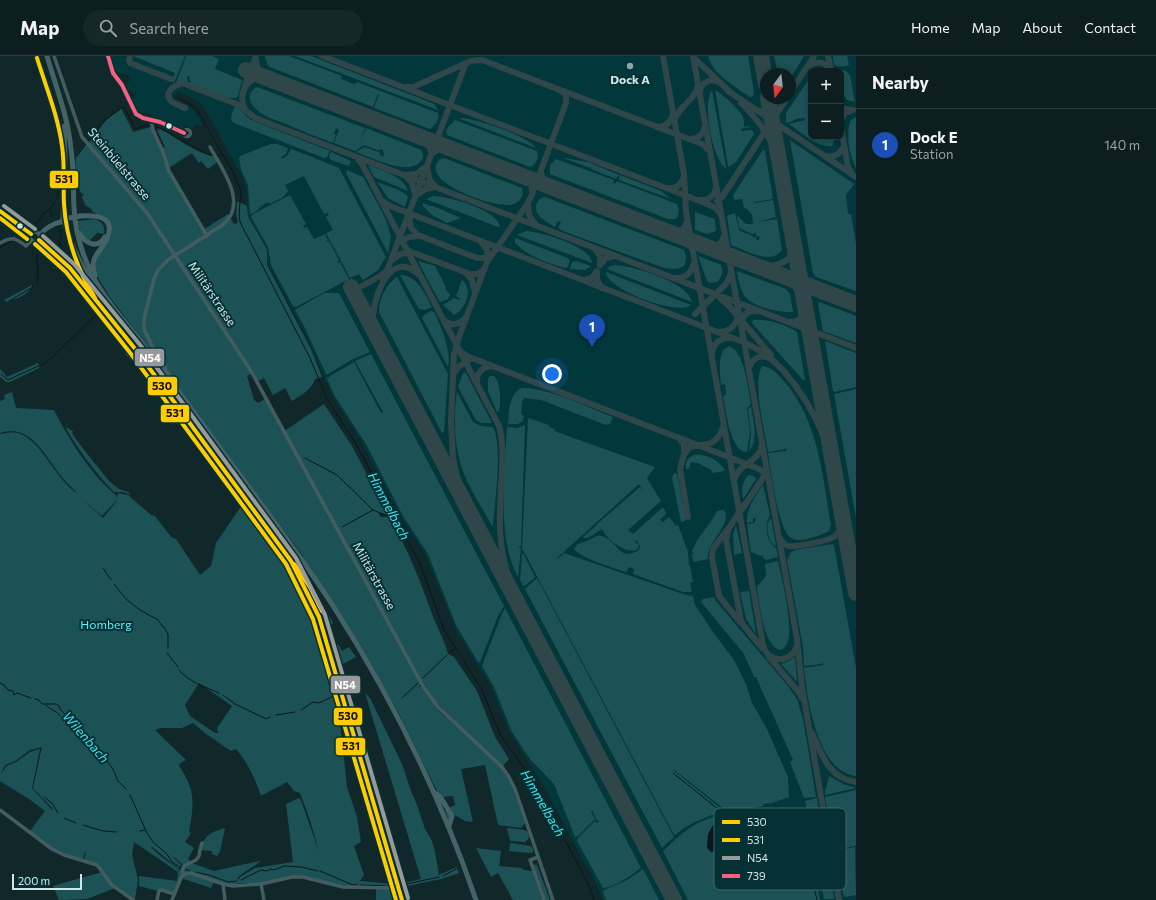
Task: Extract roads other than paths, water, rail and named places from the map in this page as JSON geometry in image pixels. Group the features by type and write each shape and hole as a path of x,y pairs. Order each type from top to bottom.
{"highway":[{"path":"43,56 64,126 69,155 71,212 74,236 84,266 101,293 292,552 349,637 390,709 423,776 450,840 472,900"},
{"path":"47,56 64,112 70,142 73,167 76,228 87,264 101,293"},
{"path":"64,126 66,219 77,256 89,278 179,393 295,550 338,614 392,706 433,792 441,798 452,816 449,822 449,829 476,900"},
{"path":"37,236 49,227 66,219 92,215 100,216 109,226 109,234 97,253 94,265 95,275 101,293"},
{"path":"76,228 83,239 90,244 100,242 106,235 106,226 100,220 80,217"}],"main road":[{"path":"0,210 37,236 73,273 154,372 288,555 320,617 402,900"},
{"path":"37,236 35,242 30,237 37,236"}],"street":[{"name":"Steinbüelstrasse","path":"54,56 79,131 87,143 147,213 174,256"},
{"path":"108,56 113,73 122,85 134,113 143,118 160,122 184,133"},
{"path":"151,120 153,130 163,152 169,171 207,236"},
{"path":"179,393 146,335 144,329 144,319 154,279 162,266 174,256 207,236 226,222 231,214 233,205 232,187 210,147"},
{"path":"0,243 8,238 12,238 17,239 26,246 32,240"},
{"name":"Militärstrasse","path":"174,256 251,371 424,688 438,707 499,764 509,777 515,789 553,900"},
{"path":"0,810 52,849 64,855 97,865 112,885 133,900"},
{"path":"172,900 184,866 196,860 199,856 202,843"},
{"path":"538,857 530,860 544,900"},
{"path":"183,871 233,886 261,884 292,877 303,877 343,887 398,888"},
{"path":"223,884 225,900"},
{"path":"261,884 264,900"},
{"path":"157,900 159,891 162,890 174,894"}],"waterway":[{"name":"Himmelbach","path":"179,98 193,106 198,111 233,172 239,185 241,195 239,210 240,222 310,358 327,399 356,444 421,566 444,630 481,688 501,736 537,786 590,888 594,900"},
{"path":"88,141 104,121 123,107 125,108 135,129 148,125"},
{"path":"154,125 207,154 213,155"},
{"path":"77,156 86,144"},
{"name":"Himmelbach","path":"217,155 223,155"},
{"path":"57,197 62,164"},
{"path":"30,226 38,222 44,213 50,209 55,202"},
{"path":"51,210 52,217"},
{"path":"57,227 61,232 59,241 66,257 82,274"},
{"path":"16,238 20,234"},
{"path":"0,248 11,241"},
{"path":"37,254 37,283"},
{"path":"9,301 33,287"},
{"path":"41,365 47,362 100,311"},
{"path":"1,374 8,380 38,366"},
{"path":"305,458 337,475 373,510"},
{"path":"342,527 373,510 387,516"},
{"path":"103,568 111,580"},
{"path":"114,584 126,599 140,610 158,620 164,627 168,634 168,648"},
{"name":"Himmelbach","path":"450,653 456,648"},
{"path":"167,653 178,667"},
{"path":"423,678 447,655"},
{"path":"179,670 192,681 219,693"},
{"name":"Wilenbach","path":"0,683 8,690 13,691 14,695 17,693 31,698"},
{"path":"402,698 418,683"},
{"path":"223,695 235,704 266,719 270,717"},
{"path":"301,710 313,702 319,703 336,695"},
{"name":"Wilenbach","path":"35,699 39,700 42,704 56,704 59,706 60,709 102,754 113,769 118,781 126,789"},
{"path":"46,705 57,712 60,716"},
{"path":"276,715 295,712"},
{"name":"Wilenbach","path":"69,724 71,725 74,723"},
{"path":"673,773 717,808"},
{"name":"Wilenbach","path":"130,795 147,833 153,842 167,854 172,862 181,868"},
{"path":"44,797 52,803 58,813"},
{"path":"64,818 76,823"},
{"path":"83,825 103,831 116,832"},
{"name":"Wilenbach","path":"140,831 145,830"},
{"name":"Wilenbach","path":"241,880 261,870 274,870 284,866 301,867 318,871"},
{"name":"Wilenbach","path":"443,876 458,868"},
{"name":"Wilenbach","path":"185,869 190,871"},
{"name":"Wilenbach","path":"320,871 353,885 357,884"},
{"name":"Wilenbach","path":"195,872 228,882 237,881"},
{"name":"Wilenbach","path":"402,885 439,877"},
{"name":"Wilenbach","path":"360,885 387,886"},
{"path":"815,890 817,900"}],"place":[{"name":"Dock A","path":"630,66"},
{"name":"Dock E","path":"592,347"}],"park label":[{"name":"Homberg","path":"106,625"}]}
